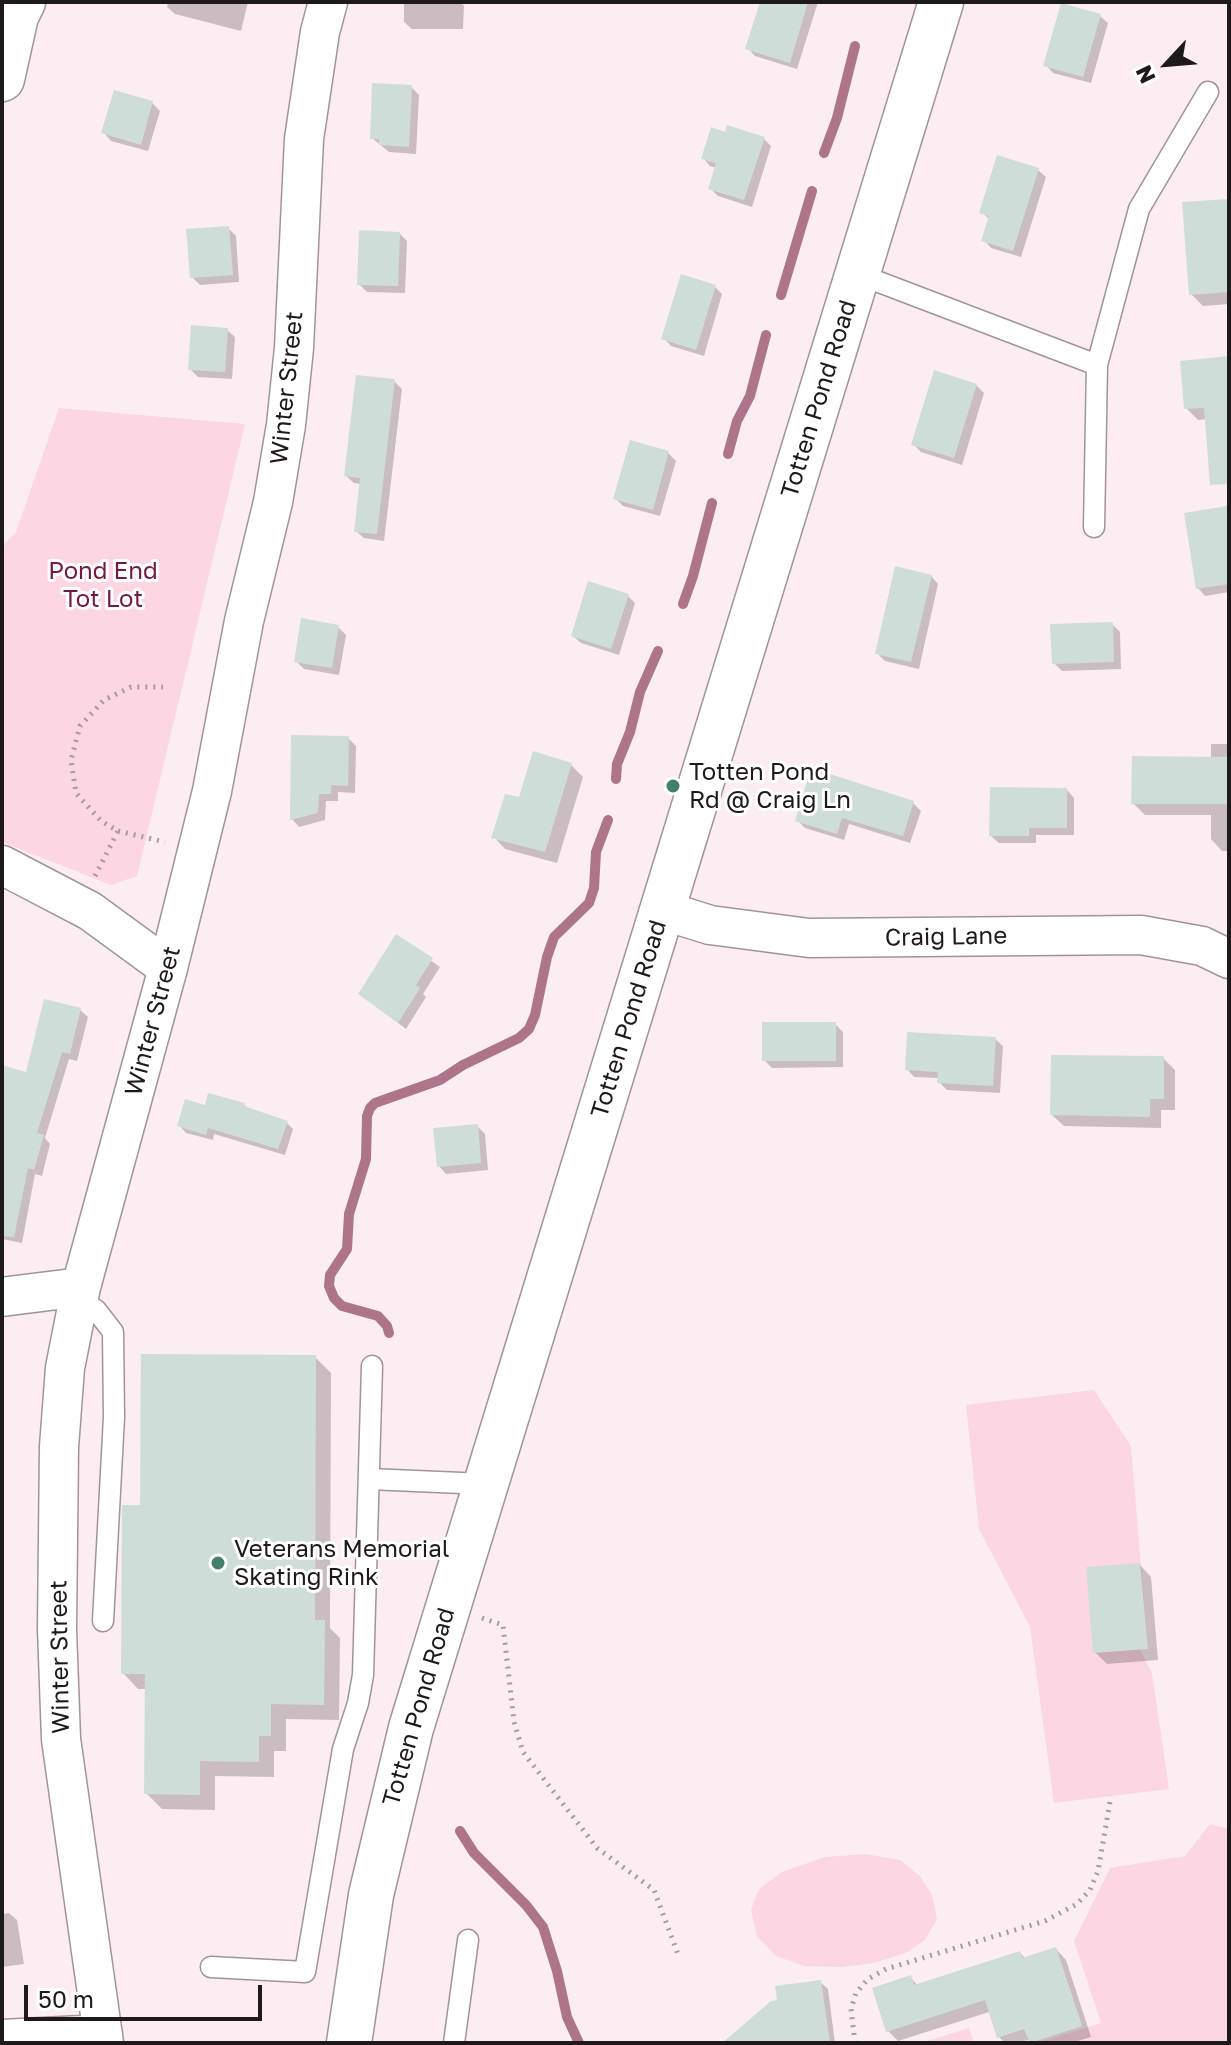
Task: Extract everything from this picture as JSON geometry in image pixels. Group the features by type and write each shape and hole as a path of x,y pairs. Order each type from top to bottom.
{"main road":[{"path":"2,79 16,16 23,2"},
{"name":"Totten Pond Road","path":"349,2043 360,1960 383,1837 411,1728 941,2"}],"street":[{"name":"Winter Street","path":"103,2039 61,1739 57,1629 59,1447 63,1384 80,1293 168,968 212,791 244,621 273,502 286,425 298,289 304,139 320,32 328,2"},
{"path":"2,865 82,906 168,968"},
{"name":"Craig Lane","path":"662,910 710,925 809,938 1141,935 1202,946 1229,959"},
{"path":"2,1297 80,1293"},
{"path":"2,2039 103,2039"}],"lane":[{"path":"1094,527 1097,365 1139,209 1208,92"},
{"path":"858,274 1097,365"},
{"path":"80,1293 113,1332 114,1417 103,1621"},
{"path":"211,1967 305,1972 343,1749 358,1703 363,1675 372,1366"},
{"path":"369,1479 485,1484"},
{"path":"454,2043 468,1940"}],"path":[{"path":"163,687 131,687 104,700 80,726 71,760 76,793 101,821 118,831 197,849"},
{"path":"82,906 118,831"},
{"path":"447,1606 503,1625 514,1722 523,1752 597,1848 654,1890 679,1957"},
{"path":"855,2043 851,2009 856,1993 868,1979 886,1969 1045,1921 1077,1904 1090,1890 1098,1871 1111,1796"}],"green space":[{"name":"Pond End Tot Lot","path":"59,408 245,424 137,876 111,885 2,842 2,547 16,532"},
{"path":"1094,1390 1131,1446 1148,1649 1140,1650 1152,1673 1169,1789 1054,1803 1030,1627 979,1529 966,1405"},
{"path":"1210,1824 1229,1829 1229,2043 1037,2043 1101,2023 1074,1941 1110,1868 1185,1856"},
{"path":"866,1854 900,1860 920,1876 932,1895 937,1919 925,1940 906,1953 874,1963 842,1967 804,1966 776,1956 757,1936 751,1910 759,1889 782,1872 825,1857"},
{"path":"969,2028 974,2043 920,2043"}],"building":[{"path":"760,2 808,2 790,63 745,49"},
{"path":"1061,3 1101,14 1083,77 1043,66"},
{"path":"372,83 412,85 409,147 379,145 379,139 370,139"},
{"path":"114,90 153,101 141,145 101,133"},
{"path":"727,125 765,137 744,200 708,189 716,163 701,159 711,127 725,132"},
{"path":"997,155 1039,168 1013,251 981,241 989,216 979,213"},
{"path":"1229,199 1229,292 1189,295 1182,202"},
{"path":"229,226 233,275 190,278 186,229"},
{"path":"359,230 400,232 398,286 357,285"},
{"path":"681,274 716,285 696,350 661,339"},
{"path":"191,325 228,328 225,372 188,370"},
{"path":"1229,356 1229,484 1210,485 1204,408 1184,409 1180,361"},
{"path":"934,370 977,384 954,458 911,445"},
{"path":"356,375 395,379 377,534 354,532 360,478 344,476"},
{"path":"630,440 669,451 653,510 613,499"},
{"path":"1227,506 1229,584 1196,589 1184,513"},
{"path":"895,566 932,575 911,662 875,654"},
{"path":"588,581 629,594 611,649 571,636"},
{"path":"301,618 339,625 332,668 294,662"},
{"path":"1113,622 1114,662 1052,664 1050,624"},
{"path":"291,735 349,736 348,786 331,785 331,794 319,794 318,813 290,820"},
{"path":"533,751 572,763 545,852 491,838 505,794 519,797"},
{"path":"1132,756 1229,757 1229,804 1131,804"},
{"path":"811,768 914,801 903,836 842,818 837,834 795,821"},
{"path":"990,787 1067,788 1067,828 1029,828 1029,836 989,836"},
{"path":"396,934 433,958 416,985 420,988 398,1023 358,994"},
{"path":"44,999 81,1008 70,1054 62,1052 37,1133 44,1135 34,1170 28,1168 14,1237 2,1236 2,1065 26,1072"},
{"path":"762,1022 836,1022 836,1061 762,1061"},
{"path":"907,1032 996,1037 993,1086 937,1083 938,1072 905,1070"},
{"path":"1051,1055 1164,1056 1164,1099 1150,1099 1150,1117 1050,1115"},
{"path":"208,1093 245,1103 244,1106 288,1121 278,1149 208,1128 206,1135 177,1126 185,1099 205,1105"},
{"path":"478,1124 481,1163 437,1167 433,1128"},
{"name":"Veterans Memorial Skating Rink","path":"141,1354 316,1355 315,1620 325,1620 324,1705 271,1704 271,1736 259,1736 259,1762 200,1761 200,1795 144,1794 145,1674 121,1674 122,1505 140,1505"},
{"path":"1140,1563 1148,1649 1093,1653 1086,1567"},
{"path":"1056,1947 1082,2026 1030,2043 1024,2029 997,2038 985,2000 886,2032 872,1988 911,1975 914,1985 1020,1951 1022,1958"},
{"path":"821,1980 830,2043 722,2043 771,2001 777,2000 775,1986"}],"waterway":[{"path":"824,153 837,118 855,46"},
{"path":"781,295 812,191"},
{"path":"728,454 737,421 750,396 766,335"},
{"path":"683,604 712,503"},
{"path":"616,779 617,764 630,732 640,692 658,651"},
{"path":"389,1333 378,1316 342,1306 329,1286 330,1275 347,1249 349,1214 366,1159 370,1108 375,1103 440,1080 463,1065 519,1038 529,1029 554,937 589,903 594,888 596,852 608,820"},
{"path":"460,1831 474,1853 526,1905 543,1927 567,2017 579,2043"}],"place":[{"name":"Totten Pond Rd @ Craig Ln","path":"673,786"},
{"name":"Veterans Memorial Skating Rink","path":"218,1563"}]}
